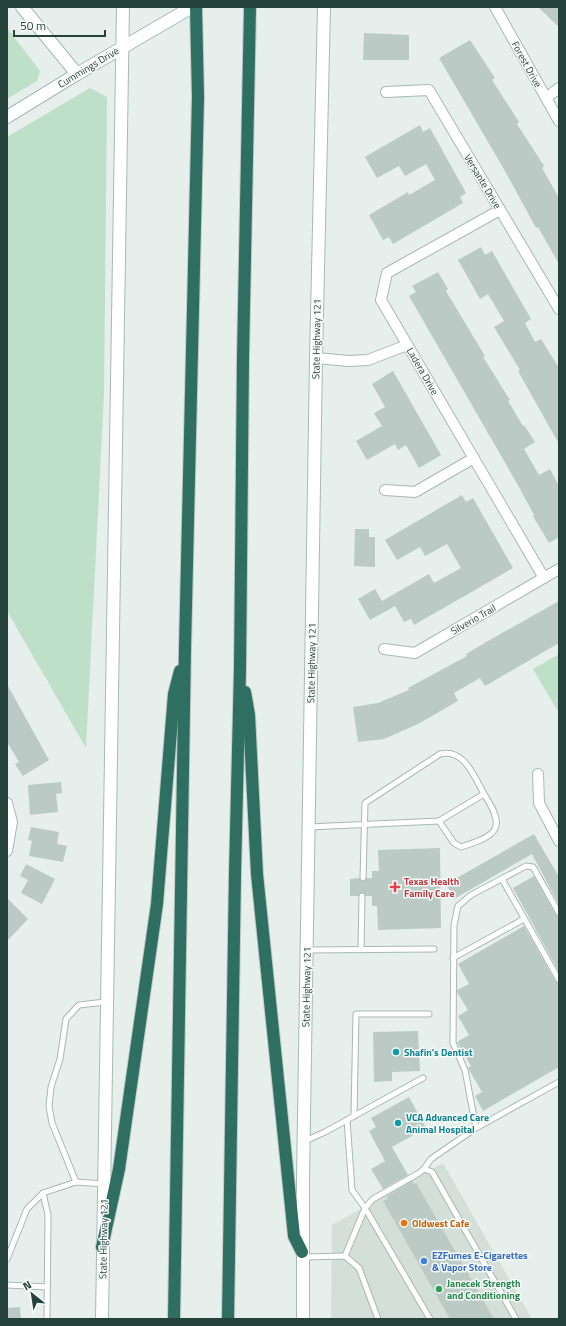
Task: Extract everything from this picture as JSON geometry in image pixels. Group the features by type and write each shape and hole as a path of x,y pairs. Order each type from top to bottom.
{"highway":[{"path":"174,1319 185,648 198,96 196,7"},
{"path":"228,1319 250,7"},
{"path":"102,1247 119,1169 155,919 174,694 185,648"},
{"path":"240,669 249,715 257,874 294,1236 303,1254"}],"main road":[{"path":"22,7 76,74"},
{"name":"State Highway 121","path":"102,1319 105,1002 123,7"},
{"name":"Cummings Drive","path":"7,118 122,46 192,7"},
{"name":"State Highway 121","path":"304,1319 304,1141 316,358 324,7"}],"street":[{"name":"Forest Drive","path":"495,7 559,121"},
{"path":"546,98 559,88"},
{"name":"Versante Drive","path":"386,92 429,90 500,210 556,298 559,309"},
{"name":"Ladera Drive","path":"500,210 387,273 381,300 544,578"},
{"path":"316,358 349,361 368,360 407,344"},
{"path":"385,490 415,492 474,458"},
{"name":"Silverio Trail","path":"384,649 415,653 559,569"},
{"path":"538,774 539,803 559,840"},
{"path":"7,803 12,822 7,851"}],"lane":[{"path":"363,878 365,803 440,754 449,752 460,756 495,811 498,823 495,830 475,843 461,847 454,843 439,821"},
{"path":"309,826 439,821 484,794"},
{"path":"476,1128 465,1070 453,1043 454,926 458,906 471,895 526,866 533,867 559,913"},
{"path":"502,880 559,980"},
{"path":"360,949 362,896"},
{"path":"453,958 524,918"},
{"path":"307,950 434,949"},
{"path":"76,1182 52,1124 49,1106 51,1087 60,1059 66,1019 78,1005 105,1002"},
{"path":"354,1116 356,1014 429,1014"},
{"path":"304,1141 325,1132 423,1078"},
{"path":"345,1256 365,1208 373,1199 419,1173 431,1160 476,1128 559,1082"},
{"path":"347,1120 352,1190 365,1208 430,1319"},
{"path":"424,1169 432,1172 516,1319"},
{"path":"7,1259 27,1209 43,1193 76,1182 104,1184"},
{"path":"43,1193 48,1215 47,1319"},
{"path":"303,1254 345,1256 359,1268 378,1319"},
{"path":"7,1285 47,1287"}],"shaded area":[{"path":"443,1163 532,1319 331,1319 332,1225"}],"green space":[{"path":"7,28 40,71 37,81 7,99"},
{"path":"90,88 107,97 104,394 86,748 7,611 7,137"},
{"path":"559,654 559,713 533,669"}],"building":[{"path":"538,7 559,7 559,27"},
{"path":"364,33 409,35 409,60 363,60"},
{"path":"470,40 495,78 492,80 519,122 517,124 544,166 542,168 559,198 559,264 538,227 536,228 505,171 439,58"},
{"path":"420,125 423,132 430,128 466,193 460,197 463,203 393,244 389,237 383,240 369,215 408,192 409,195 435,180 426,164 405,176 399,166 377,178 365,157"},
{"path":"481,247 485,255 492,251 531,319 525,323 535,342 541,339 559,368 559,444 518,371 520,370 494,327 504,321 488,294 480,299 458,260"},
{"path":"438,272 448,289 446,291 485,356 483,357 510,400 508,401 523,426 524,425 535,442 524,449 539,475 550,469 559,486 559,537 549,543 533,516 534,515 519,487 409,296 416,292 412,286"},
{"path":"393,371 441,455 419,468 406,445 398,450 395,444 367,460 356,441 382,426 374,413 385,407 372,384"},
{"path":"462,495 466,502 473,498 513,568 414,625 411,619 404,622 395,606 370,620 358,599 375,589 382,601 429,574 434,583 461,568 447,544 425,556 420,547 397,560 385,540"},
{"path":"355,529 369,529 369,537 375,537 375,567 354,566"},
{"path":"559,601 559,643 485,686 480,678 454,693 458,701 418,724 384,739 358,742 353,707 378,703 409,690 408,688 467,656 466,654"},
{"path":"7,684 49,760 23,776 15,764 19,762 7,742"},
{"path":"61,782 62,793 56,794 58,812 30,815 28,785"},
{"path":"31,827 59,832 57,844 67,846 63,862 29,856 32,841 28,840"},
{"path":"534,834 559,877 559,905 532,854 454,899 446,884"},
{"name":"Texas Health Family Care","path":"440,848 441,928 378,930 377,906 372,906 372,896 366,896 362,892 358,896 350,896 350,879 359,878 363,882 367,878 372,878 372,871 379,871 378,850"},
{"path":"26,864 55,879 42,904 21,893 28,880 20,876"},
{"path":"534,876 556,915 559,917 559,972 513,888"},
{"path":"7,898 28,919 7,941"},
{"path":"524,926 556,982 559,984 559,1067 483,1111 475,1096 482,1092 468,1068 471,1066 457,1042 469,1035 458,1016 468,1010 457,990 469,984 458,964"},
{"name":"Shafin's Dentist","path":"418,1031 420,1071 392,1072 392,1081 374,1082 373,1032"},
{"name":"VCA Advanced Care Animal Hospital","path":"409,1097 426,1128 392,1147 408,1175 383,1189 371,1169 385,1161 369,1131 376,1127 371,1118"},
{"path":"412,1181 414,1184 416,1183 494,1319 450,1319 383,1201 388,1199 387,1196"},
{"path":"20,1307 21,1319 7,1319 7,1308"}],"place":[{"name":"Texas Health Family Care","path":"395,887"},
{"name":"Shafin's Dentist","path":"396,1052"},
{"name":"VCA Advanced Care Animal Hospital","path":"398,1123"},
{"name":"Oldwest Cafe","path":"404,1223"},
{"name":"EZFumes E-Cigarettes & Vapor Store","path":"424,1261"},
{"name":"Janecek Strength and Conditioning","path":"439,1289"}]}
